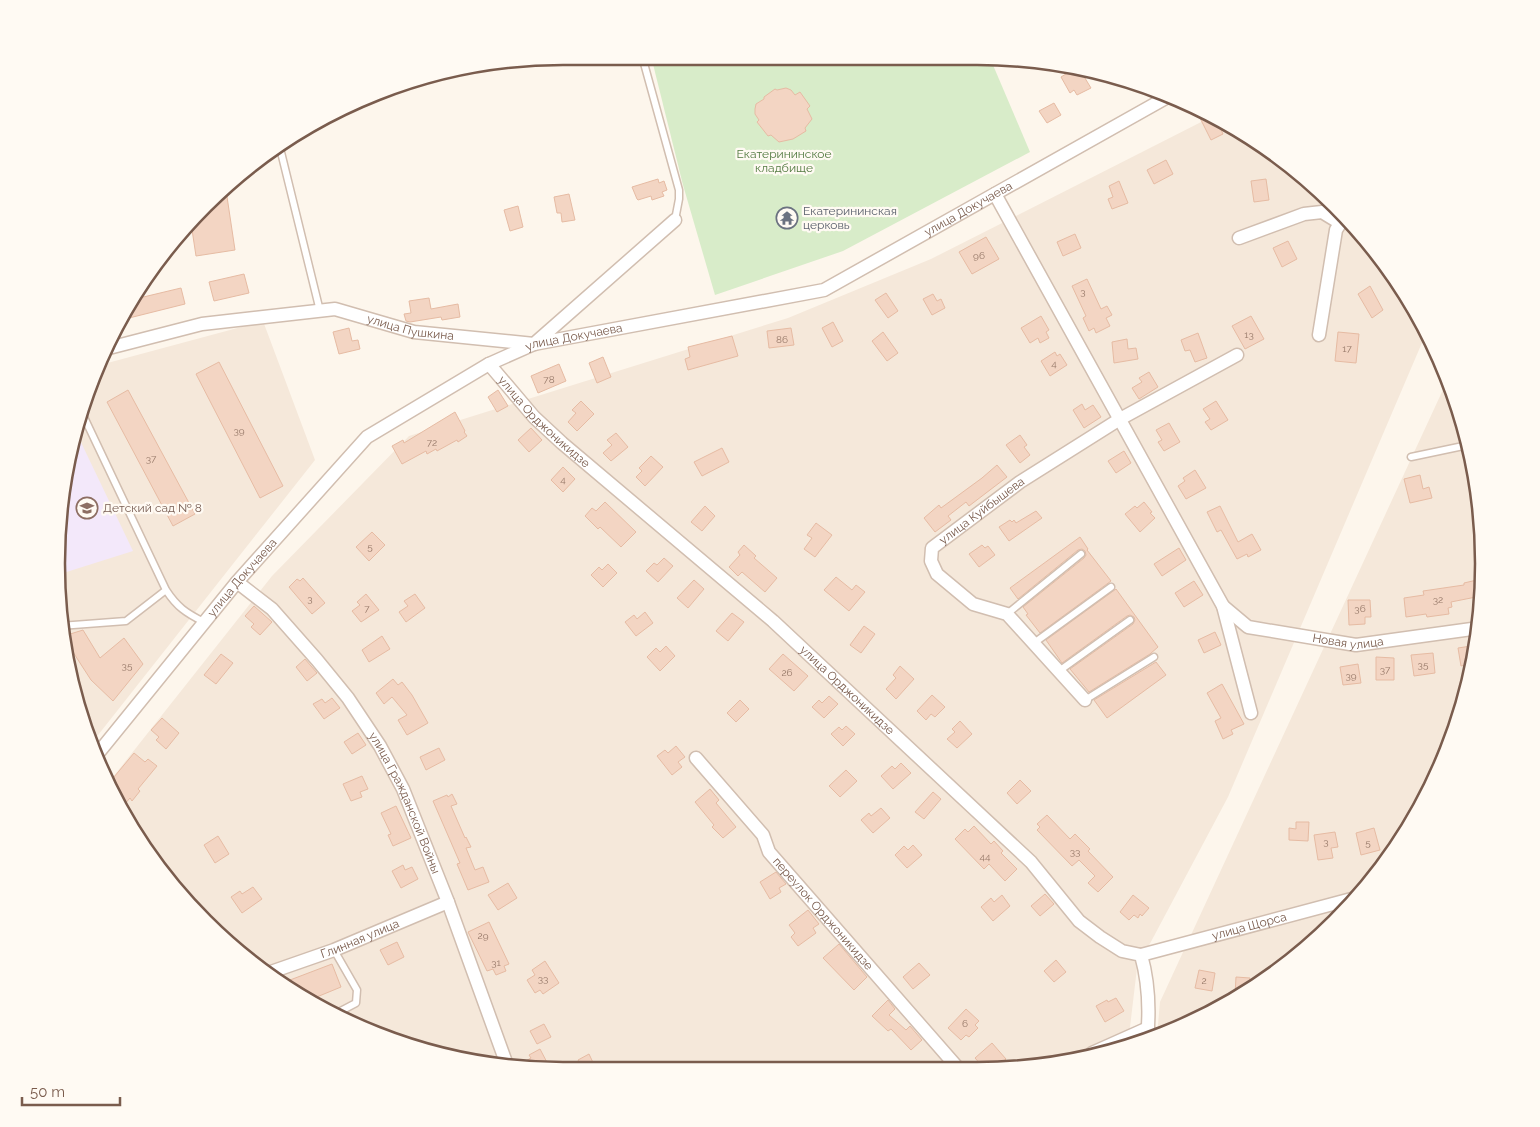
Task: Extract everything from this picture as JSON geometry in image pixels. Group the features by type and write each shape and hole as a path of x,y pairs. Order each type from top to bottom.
{"street":[{"name":"улица Докучаева","path":"101,750 237,582 367,437 489,364 534,344 824,290 1158,99"},
{"path":"995,194 1223,606 1251,713"},
{"path":"1239,238 1304,214 1322,212 1334,217"},
{"path":"534,344 675,220"},
{"path":"1320,335 1336,230 1340,223"},
{"name":"улица Пушкина","path":"114,347 202,324 336,309 414,332 534,344"},
{"name":"улица Куйбышева","path":"1007,614 973,604 937,574 930,560 932,548 1020,482 1120,419 1237,355"},
{"name":"улица Орджоникидзе","path":"489,364 534,417 562,443 773,621 1031,862 1079,921 1122,951 1141,955"},
{"name":"улица Гражданской Войны","path":"237,582 272,609 317,660 353,706 380,746 403,789 448,902 505,1059"},
{"name":"Новая улица","path":"1223,606 1248,626 1356,645 1471,629"},
{"path":"1007,614 1085,700"},
{"name":"переулок Орджоникидзе","path":"696,758 762,834 770,852 953,1062"},
{"name":"улица Щорса","path":"1141,955 1342,901"},
{"name":"Глинная улица","path":"276,970 334,950 448,902"},
{"path":"1141,955 1147,976 1147,1032"}],"lane":[{"path":"644,65 679,190 675,220"},
{"path":"281,153 320,311"},
{"path":"86,421 166,590 174,602 187,614 204,622"},
{"path":"1411,457 1461,446"},
{"path":"1007,614 1081,554"},
{"path":"1034,643 1111,587"},
{"path":"69,625 126,621 166,590"},
{"path":"1059,671 1130,620"},
{"path":"1085,700 1154,657"},
{"path":"334,950 357,990 356,1003 344,1011"}],"shaded area":[{"path":"1205,120 1253,149 1280,168 1329,211 1372,260 1408,314 1423,341 1228,797 1137,968 1129,1038 1074,1052 1042,1058 1009,1061 564,1062 498,1058 434,1045 403,1036 343,1011 314,995 260,959 235,938 211,916 168,867 132,813 113,777 272,576 409,436 788,318 931,259"},
{"path":"263,321 315,460 96,737 82,693 69,629 65,564 69,498 75,466 91,403 107,363"},
{"path":"1443,389 1458,434 1471,498 1474,531 1474,596 1471,629 1458,693 1449,724 1424,784 1408,813 1372,867 1329,916 1280,959 1226,995 1197,1011 1158,1028 1160,1002"},
{"name":"Детский сад № 8","path":"80,441 133,551 65,572 69,498"}],"green space":[{"name":"Екатерининское кладбище","path":"653,65 993,66 1030,152 843,251 715,295 683,185"}],"building":[{"path":"1067,74 1084,77 1091,88 1077,95 1074,90 1070,93 1061,77"},
{"path":"786,88 795,95 800,92 810,106 807,109 812,119 805,128 806,131 793,139 779,142 771,135 768,136 757,122 759,120 755,114 755,109 756,104 775,89"},
{"path":"1054,103 1061,115 1047,123 1039,111"},
{"path":"1200,118 1221,129 1223,134 1211,140"},
{"path":"1166,160 1173,174 1154,184 1147,170"},
{"path":"658,179 659,183 664,181 667,190 662,192 664,196 652,200 651,196 637,199 632,187"},
{"path":"1266,179 1269,200 1254,202 1251,181"},
{"path":"1119,181 1128,203 1112,209 1108,199 1113,197 1109,186"},
{"path":"569,194 575,220 562,222 561,213 557,213 554,197"},
{"path":"227,196 235,250 196,256 192,231"},
{"path":"518,206 523,227 510,231 504,210"},
{"path":"1075,234 1081,248 1063,256 1057,242"},
{"path":"986,237 999,259 972,274 959,252"},
{"path":"1288,241 1297,259 1282,267 1273,248"},
{"path":"244,274 249,293 214,301 209,282"},
{"path":"1087,279 1101,309 1107,306 1112,315 1106,318 1110,326 1096,333 1094,328 1089,331 1083,318 1086,316 1072,286"},
{"path":"1370,286 1383,310 1372,318 1358,294"},
{"path":"181,288 185,304 130,318 143,297"},
{"path":"886,293 898,311 888,318 875,300"},
{"path":"933,294 937,301 941,299 945,308 932,315 923,299"},
{"path":"429,298 431,309 458,304 460,317 442,320 441,317 406,321 404,314 411,313 409,301"},
{"path":"1041,316 1049,330 1046,332 1049,338 1040,343 1038,338 1030,343 1021,328"},
{"path":"1251,316 1264,339 1245,349 1232,326"},
{"path":"833,322 843,341 832,347 822,328"},
{"path":"349,328 352,341 358,340 360,349 339,354 333,332"},
{"path":"791,328 794,345 769,348 767,331"},
{"path":"883,332 898,353 887,361 872,341"},
{"path":"1338,332 1359,334 1356,363 1335,361"},
{"path":"1198,333 1207,358 1195,362 1190,350 1185,351 1181,340"},
{"path":"732,336 738,356 688,370 685,359 690,357 688,347"},
{"path":"1127,339 1128,349 1136,348 1138,359 1114,363 1112,342"},
{"path":"1055,352 1057,356 1060,354 1067,365 1050,376 1041,361"},
{"path":"603,357 611,377 597,383 589,363"},
{"path":"219,362 283,486 260,498 196,374"},
{"path":"559,364 566,381 538,393 531,376"},
{"path":"1149,372 1158,387 1139,399 1132,388 1142,382 1139,378"},
{"path":"128,390 195,514 173,526 107,402"},
{"path":"498,390 508,406 497,412 488,397"},
{"path":"581,401 594,414 577,431 568,422 576,413 572,410"},
{"path":"1216,401 1228,420 1211,430 1205,422 1210,419 1203,409"},
{"path":"1082,404 1085,410 1093,405 1101,417 1084,428 1073,410"},
{"path":"455,412 467,436 437,451 436,449 427,454 426,451 402,464 392,446 403,440 404,443"},
{"path":"1169,423 1180,442 1164,451 1158,442 1162,440 1156,430"},
{"path":"531,428 542,440 529,452 518,440"},
{"path":"616,433 628,447 611,461 603,453 612,445 607,440"},
{"path":"1020,435 1027,445 1024,447 1030,455 1020,463 1006,445"},
{"path":"722,448 729,462 702,476 694,462"},
{"path":"1124,451 1131,463 1116,473 1108,461"},
{"path":"651,456 663,467 645,486 636,477 642,471 639,468"},
{"path":"997,465 1007,477 969,506 966,502 948,516 951,520 935,532 924,518 939,505 941,508"},
{"path":"563,467 575,479 563,492 551,480"},
{"path":"1195,470 1206,488 1186,499 1178,486 1185,481 1183,478"},
{"path":"1420,475 1423,489 1429,487 1432,498 1410,503 1404,479"},
{"path":"605,502 636,532 621,547 585,516 592,508 596,511"},
{"path":"1144,502 1155,518 1140,532 1125,514"},
{"path":"705,506 715,516 702,531 691,522"},
{"path":"1220,506 1238,542 1252,534 1261,550 1248,557 1247,554 1237,559 1221,530 1217,532 1207,512"},
{"path":"1036,511 1042,518 1009,541 999,527 1010,520 1012,522 1014,520 1016,523"},
{"path":"816,523 832,535 815,557 804,549 812,538 807,535"},
{"path":"372,532 385,545 369,561 356,547"},
{"path":"1080,537 1087,550 1111,581 1040,633 1026,615 1028,614 1023,607 1084,558 1086,555 1085,551 1082,549 1078,550 1018,599 1010,588"},
{"path":"744,545 756,556 754,558 777,578 765,592 742,572 738,576 729,567 740,555 738,552"},
{"path":"982,545 985,548 988,546 995,555 979,567 969,554"},
{"path":"1179,548 1186,560 1162,576 1154,564"},
{"path":"664,558 673,566 658,582 646,571 654,563 657,565"},
{"path":"608,564 617,573 603,587 591,575 599,567 602,570"},
{"path":"836,577 852,590 856,585 865,592 849,611 824,590"},
{"path":"303,578 325,603 312,614 289,587 297,579 300,581"},
{"path":"694,580 704,589 688,608 677,598"},
{"path":"1194,581 1203,595 1184,607 1175,593"},
{"path":"1474,581 1474,597 1451,602 1452,607 1448,608 1449,614 1427,617 1426,614 1406,617 1404,598 1424,595 1423,591 1464,585 1464,583"},
{"path":"1116,589 1158,647 1089,692 1070,669 1133,624 1134,617 1127,616 1062,663 1046,640"},
{"path":"366,594 379,610 361,622 352,611 360,605 357,602"},
{"path":"415,594 425,608 406,622 399,612 408,606 404,601"},
{"path":"1348,600 1370,600 1371,617 1365,617 1365,624 1349,625"},
{"path":"254,606 272,622 260,635 251,627 254,624 245,616"},
{"path":"645,612 653,623 636,636 625,622 634,615 637,619"},
{"path":"732,613 744,622 728,641 716,631"},
{"path":"864,626 875,634 861,653 850,645"},
{"path":"83,630 100,658 124,638 143,664 113,701 91,680 73,653 70,634"},
{"path":"1215,632 1221,645 1204,653 1198,640"},
{"path":"382,636 390,649 369,662 362,650"},
{"path":"666,646 675,656 660,671 647,657 656,648 660,652"},
{"path":"1468,647 1464,665 1461,666 1458,648"},
{"path":"1433,653 1435,673 1414,676 1411,655"},
{"path":"221,654 233,663 216,684 204,675"},
{"path":"783,654 808,676 794,691 769,669"},
{"path":"1376,657 1394,658 1394,680 1376,680"},
{"path":"305,659 317,673 307,681 296,667"},
{"path":"1156,662 1166,675 1107,718 1094,700"},
{"path":"1358,664 1361,683 1343,685 1340,667"},
{"path":"900,666 914,679 896,699 886,689 896,678 893,675"},
{"path":"393,679 398,685 402,682 428,723 407,735 398,720 407,715 392,697 384,704 376,693"},
{"path":"1222,684 1244,724 1231,730 1233,734 1223,739 1215,721 1221,718 1207,693"},
{"path":"932,695 945,707 935,717 931,714 926,720 917,711"},
{"path":"829,696 838,704 824,718 812,707 819,700 822,703"},
{"path":"332,698 340,708 324,719 313,704 322,699 325,703"},
{"path":"740,700 749,709 736,722 727,713"},
{"path":"162,718 179,733 166,749 156,740 159,737 151,730"},
{"path":"960,721 972,734 957,748 947,739 955,732 952,729"},
{"path":"846,726 855,734 843,746 831,734 839,727 842,730"},
{"path":"358,733 366,745 352,754 344,742"},
{"path":"676,746 685,757 678,762 682,767 672,775 657,756 665,750 668,753"},
{"path":"439,748 445,760 426,770 420,757"},
{"path":"134,753 145,762 148,759 157,766 138,789 140,791 132,801 130,798 126,802 113,778"},
{"path":"901,763 911,773 893,789 881,776 892,766 895,769"},
{"path":"846,770 857,781 840,797 829,786"},
{"path":"362,776 368,789 360,792 362,797 351,801 343,784"},
{"path":"1020,780 1031,791 1017,804 1007,793"},
{"path":"710,789 719,800 716,803 736,827 723,838 712,827 714,825 695,802"},
{"path":"933,792 941,799 924,819 915,812"},
{"path":"452,794 457,804 451,806 471,847 466,848 475,870 483,867 489,882 468,890 457,864 460,863 433,801"},
{"path":"396,806 411,838 393,846 388,835 391,834 381,813"},
{"path":"881,808 890,818 873,833 861,820 869,813 871,816"},
{"path":"1047,815 1070,839 1075,834 1090,849 1088,851 1113,877 1098,892 1088,883 1095,876 1079,860 1072,866 1037,830 1040,827 1037,824"},
{"path":"1296,822 1309,822 1308,841 1289,840 1289,828 1296,829"},
{"path":"974,826 991,844 994,841 1003,851 1001,853 1017,869 1005,881 989,864 984,869 955,839 965,829 968,832"},
{"path":"1374,828 1380,850 1361,855 1356,833"},
{"path":"1335,832 1338,847 1331,848 1333,858 1318,860 1314,835"},
{"path":"218,836 229,854 215,863 204,845"},
{"path":"913,845 922,855 907,868 895,855 904,846 908,850"},
{"path":"403,865 405,870 412,867 418,879 401,888 392,871"},
{"path":"776,872 786,884 779,888 781,892 770,899 760,882"},
{"path":"508,883 517,898 498,910 488,895"},
{"path":"253,887 262,899 242,913 231,897 240,891 242,894"},
{"path":"1045,894 1054,904 1040,916 1031,906"},
{"path":"1002,895 1010,906 993,921 981,907 991,898 994,902"},
{"path":"1133,895 1149,908 1142,916 1140,914 1138,918 1134,915 1129,920 1120,912"},
{"path":"808,910 819,924 813,928 816,933 798,946 791,937 795,933 789,925"},
{"path":"489,922 509,964 504,966 506,971 496,975 493,969 487,971 468,932"},
{"path":"397,942 404,957 388,965 380,950"},
{"path":"839,944 867,977 854,990 823,958"},
{"path":"1056,960 1066,972 1054,982 1044,971"},
{"path":"545,961 559,983 543,994 540,990 535,993 527,980 535,975 532,970"},
{"path":"919,963 930,975 913,989 903,977"},
{"path":"332,964 341,987 317,997 290,980"},
{"path":"1199,970 1215,973 1212,991 1195,988"},
{"path":"1236,977 1250,978 1250,980 1235,989"},
{"path":"1116,998 1124,1011 1105,1022 1096,1006"},
{"path":"888,1000 895,1009 889,1015 906,1030 910,1026 922,1040 911,1050 891,1029 888,1031 872,1016"},
{"path":"966,1009 979,1021 975,1025 978,1028 969,1037 966,1035 961,1040 948,1028"},
{"path":"544,1024 551,1037 537,1044 530,1031"},
{"path":"992,1043 1006,1059 1004,1061 978,1062 975,1058"},
{"path":"540,1049 547,1061 526,1061 531,1058 529,1055"},
{"path":"589,1054 593,1062 579,1062 578,1060"}],"place":[{"name":"Екатерининская церковь","path":"787,218"},
{"name":"Детский сад № 8","path":"87,508"}]}
